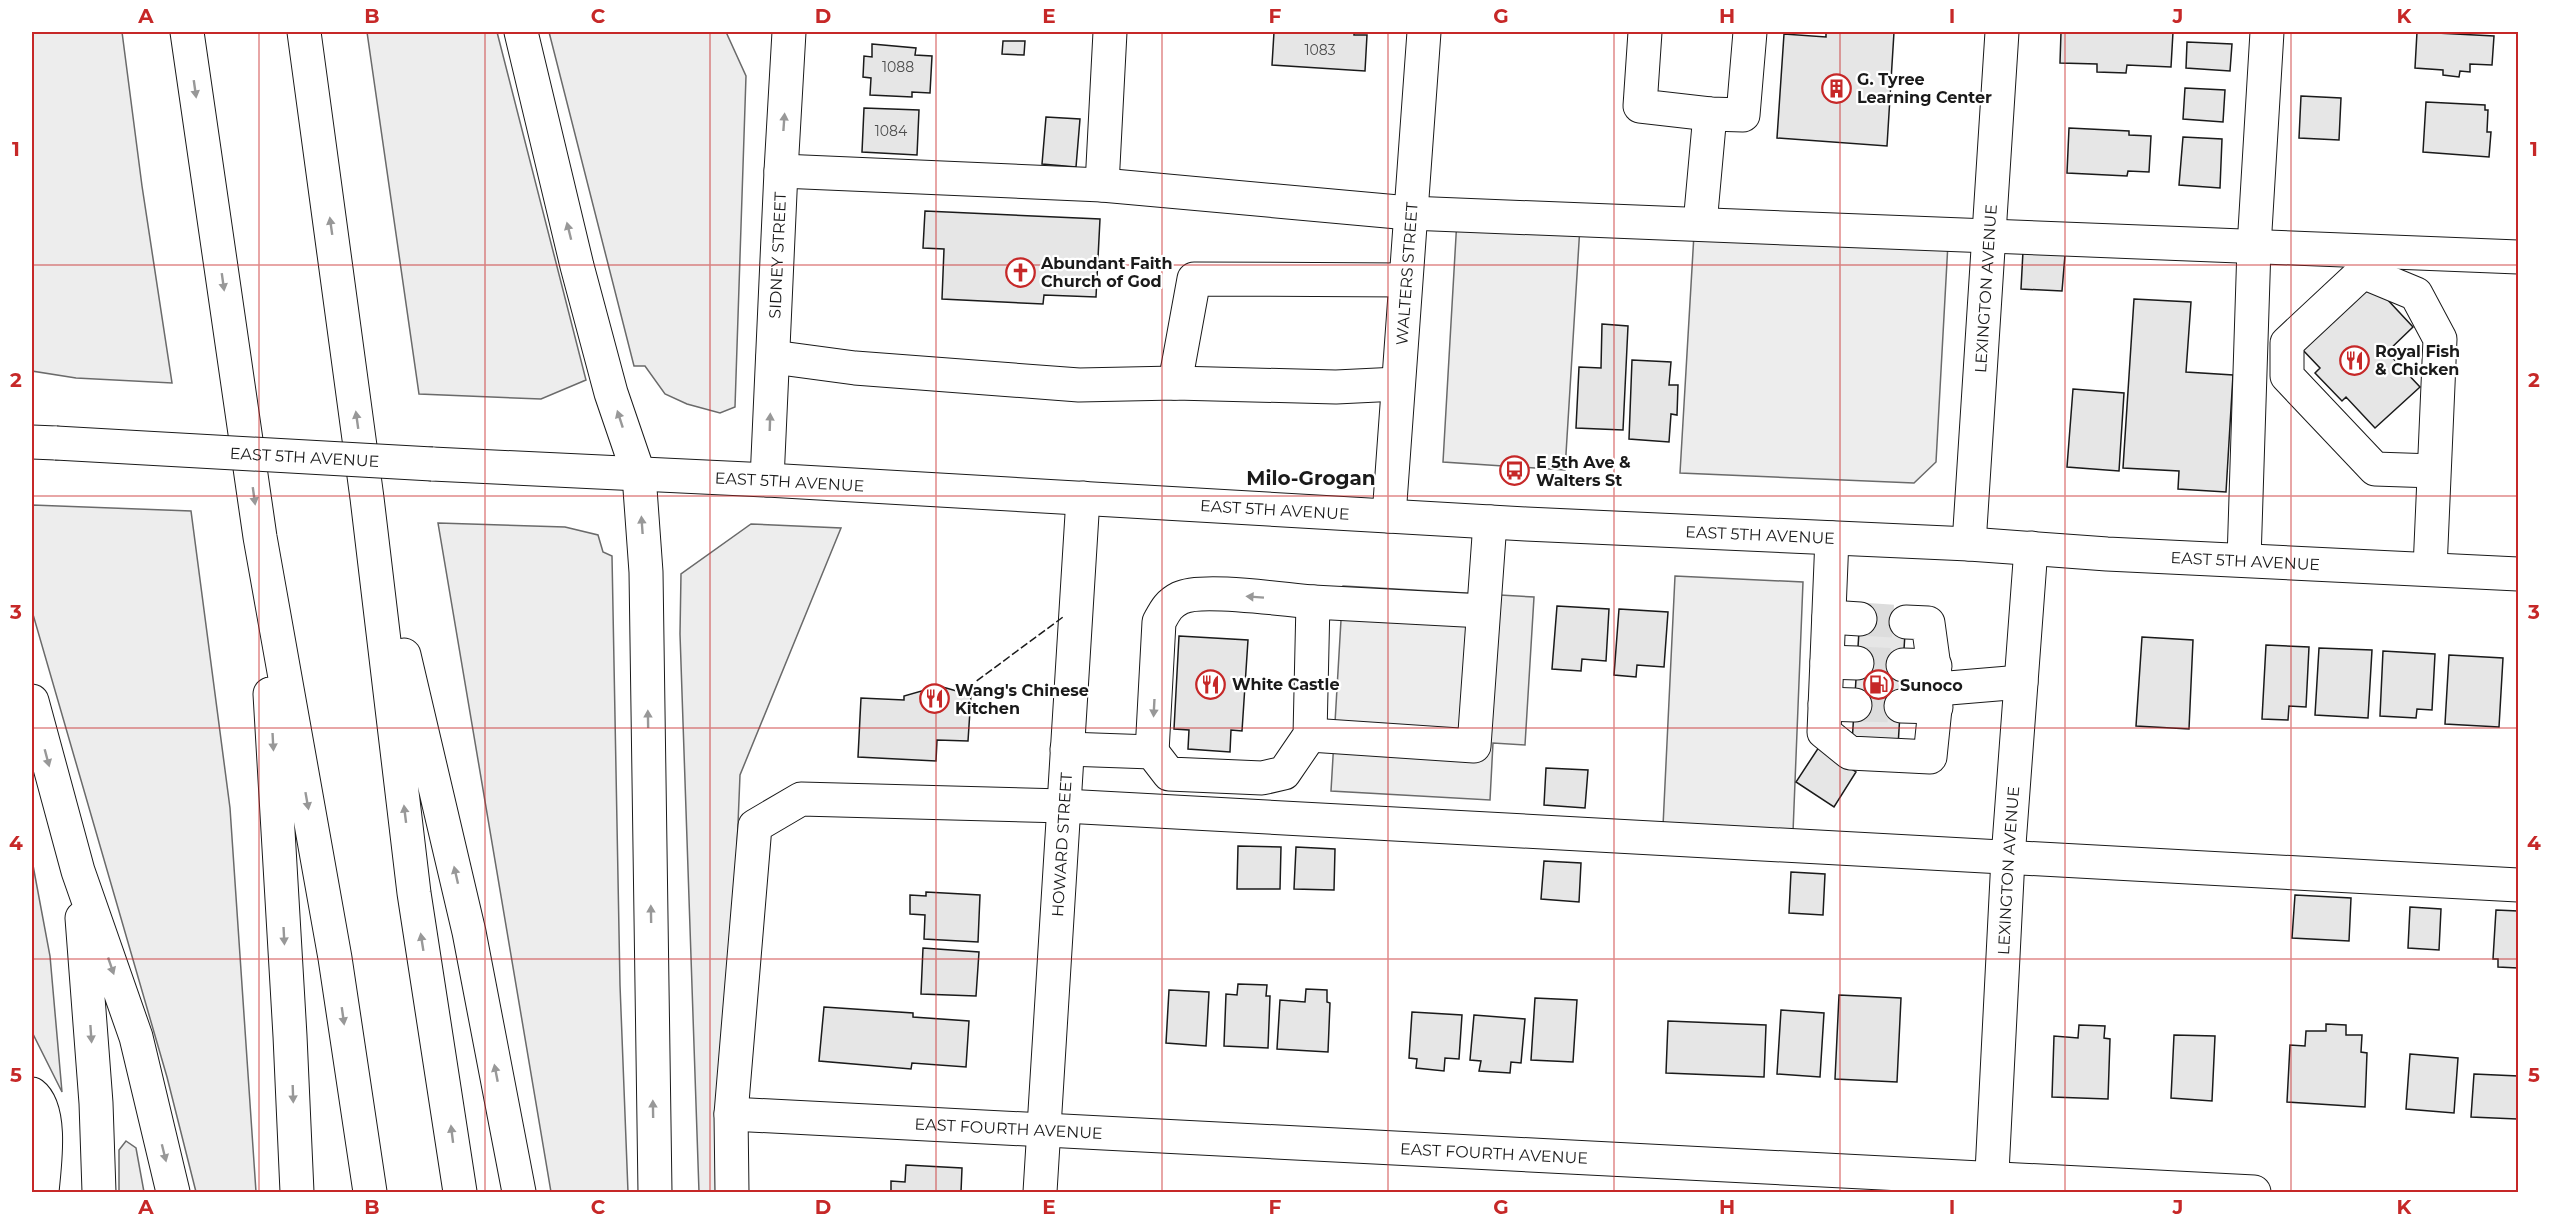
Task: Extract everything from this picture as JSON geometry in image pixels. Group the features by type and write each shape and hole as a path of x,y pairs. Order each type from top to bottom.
{"main road":[{"path":"187,32 260,537 333,946 370,1192"},
{"path":"304,32 367,498 414,893 460,1192"},
{"path":"521,32 580,277 611,393 639,475 646,572 655,1192"},
{"name":"SIDNEY STREET","path":"767,480 789,32"},
{"path":"1102,185 1110,32"},
{"name":"WALTERS STREET","path":"1389,516 1409,213 1424,32"},
{"path":"1645,32 1640,106 1710,114 1743,115 1750,32"},
{"name":"LEXINGTON AVENUE","path":"1969,544 2002,32"},
{"path":"2244,560 2254,247 2267,32"},
{"path":"1700,225 1710,114"},
{"path":"781,171 1102,185 1409,213 2518,257"},
{"path":"2430,569 2440,339 2416,294 2363,272 2287,343 2287,376 2376,469 2434,471"},
{"path":"1175,383 1194,279 1405,280"},
{"path":"772,357 855,368 1079,386 1175,383 1336,387 1398,384"},
{"name":"EAST 5TH AVENUE","path":"44,443 767,480 1490,522 1969,544 2518,574"},
{"path":"367,498 469,932 519,1192"},
{"name":"HOWARD STREET","path":"1040,1192 1083,498"},
{"path":"1310,735 1474,746 1490,522"},
{"path":"260,537 290,1036 297,1192"},
{"path":"1832,538 1844,618 1840,704 1824,732 1850,753 1930,757 1928,623 1905,622"},
{"name":"LEXINGTON AVENUE","path":"1991,1185 2008,858 2031,548"},
{"path":"1313,602 1310,735 1284,773 1262,778 1169,774 1152,752 1159,622 1167,606 1182,597 1203,594 1483,611"},
{"path":"1901,706 1928,682 2021,682"},
{"path":"32,701 78,871 136,1037 173,1192"},
{"path":"1067,749 1152,752"},
{"path":"732,1192 731,1114 755,826 801,799 1064,806 2518,885"},
{"path":"78,871 96,1104 99,1192"},
{"path":"33,1095 43,1115 45,1136 42,1192"},
{"name":"EAST FOURTH AVENUE","path":"731,1114 1991,1185 2254,1192"}],"shaded area":[{"path":"32,32 122,32 142,186 172,383 76,378 32,371"},
{"path":"367,32 497,32 586,380 541,399 419,394"},
{"path":"549,32 726,32 746,76 735,407 720,413 687,404 665,394 645,366 634,366"},
{"path":"1457,219 1580,226 1565,470 1443,462"},
{"path":"1694,234 1948,243 1936,462 1914,483 1680,473"},
{"path":"32,505 191,511 230,808 256,1192 196,1192 167,1077 32,611"},
{"path":"438,523 565,527 598,535 603,552 612,556 620,985 628,1192 551,1192"},
{"path":"751,524 841,528 740,775 723,1192 699,1192 680,634 681,574"},
{"path":"1675,576 1803,582 1793,832 1663,826"},
{"path":"1343,586 1534,597 1525,745 1493,743 1490,800 1331,791"},
{"path":"32,860 50,956 62,1092 32,1032"},
{"path":"126,1141 136,1148 144,1192 119,1192 119,1150"}],"building":[{"path":"1274,32 1354,32 1354,35 1367,35 1365,71 1272,65"},
{"name":"G. Tyree Learning Center","path":"1826,32 1894,32 1887,146 1777,138 1784,34 1826,37"},
{"path":"2061,32 2173,32 2171,67 2127,65 2126,73 2097,72 2097,64 2060,63"},
{"path":"2417,32 2494,36 2492,65 2470,64 2470,72 2460,71 2459,77 2443,75 2443,70 2415,68"},
{"path":"1003,41 1025,41 1024,55 1002,54"},
{"path":"2187,42 2232,44 2230,71 2186,68"},
{"path":"872,44 916,48 915,55 932,56 930,93 912,92 912,97 870,95 871,78 863,77 864,56 872,57"},
{"path":"2185,88 2225,90 2223,122 2183,119"},
{"path":"2301,96 2341,98 2339,140 2299,138"},
{"path":"2426,102 2485,105 2485,110 2488,110 2487,132 2491,132 2489,157 2423,152"},
{"path":"864,108 919,110 917,155 862,152"},
{"path":"1046,117 1080,119 1076,167 1042,164"},
{"path":"2069,128 2129,131 2129,135 2151,136 2149,172 2128,171 2127,176 2067,173"},
{"path":"2183,137 2222,139 2220,188 2179,185"},
{"name":"Abundant Faith Church of God","path":"925,211 1100,219 1096,297 1044,295 1043,304 942,299 944,249 923,248"},
{"path":"2023,251 2065,255 2062,291 2021,289"},
{"name":"Royal Fish & Chicken","path":"2371,282 2413,327 2387,352 2420,387 2375,428 2346,397 2342,401 2315,373 2320,368 2300,347"},
{"path":"2134,299 2191,302 2186,372 2233,375 2226,492 2178,489 2179,471 2123,468"},
{"path":"1602,324 1628,326 1623,430 1576,428 1579,367 1601,368"},
{"path":"1632,360 1671,362 1669,385 1678,385 1677,415 1671,414 1669,442 1629,439"},
{"path":"2073,389 2124,393 2119,471 2067,467"},
{"path":"1557,606 1609,609 1606,661 1582,659 1581,671 1552,669"},
{"path":"1619,609 1668,612 1664,667 1637,665 1636,677 1614,675"},
{"name":"Sunoco","path":"1860,615 1906,617 1898,746 1852,743"},
{"name":"White Castle","path":"1179,636 1248,640 1242,731 1231,730 1230,752 1188,749 1189,730 1174,729"},
{"path":"2142,637 2193,640 2189,729 2136,726"},
{"path":"2266,645 2309,647 2306,707 2289,706 2288,720 2262,719"},
{"path":"2319,648 2372,650 2368,718 2315,715"},
{"path":"2383,651 2435,654 2432,710 2417,709 2416,718 2380,716"},
{"path":"2449,655 2503,658 2499,727 2445,724"},
{"path":"939,686 971,695 968,741 937,740 936,761 858,757 861,698 904,700 904,696"},
{"path":"1819,747 1856,772 1834,807 1796,782"},
{"path":"1546,768 1588,770 1585,808 1544,805"},
{"path":"1238,846 1281,847 1280,889 1237,889"},
{"path":"1296,847 1335,849 1334,890 1294,889"},
{"path":"1544,861 1581,863 1579,902 1541,899"},
{"path":"1791,872 1825,874 1823,915 1789,913"},
{"path":"926,892 980,895 978,942 924,939 925,915 910,914 910,895 926,896"},
{"path":"2295,895 2351,898 2349,941 2292,938"},
{"path":"2410,907 2441,909 2439,950 2408,948"},
{"path":"2496,910 2518,911 2518,968 2498,967 2498,959 2493,959"},
{"path":"923,948 979,952 976,996 921,994"},
{"path":"1238,984 1267,985 1266,996 1270,996 1268,1048 1224,1046 1226,994 1237,995"},
{"path":"1306,989 1327,990 1327,1002 1330,1003 1328,1052 1277,1049 1280,1000 1305,1002"},
{"path":"1169,990 1209,992 1206,1046 1166,1043"},
{"path":"1839,995 1901,998 1897,1082 1835,1079"},
{"path":"1535,998 1577,1000 1573,1062 1531,1060"},
{"path":"824,1007 913,1013 913,1017 969,1021 966,1067 912,1063 911,1069 819,1061"},
{"path":"1781,1010 1824,1013 1820,1077 1777,1074"},
{"path":"1412,1012 1462,1015 1459,1059 1445,1058 1444,1071 1416,1068 1417,1059 1409,1058"},
{"path":"1474,1015 1525,1019 1521,1063 1511,1062 1510,1073 1479,1071 1481,1061 1470,1060"},
{"path":"1668,1021 1766,1025 1764,1077 1666,1073"},
{"path":"2326,1024 2346,1025 2346,1035 2362,1035 2361,1052 2367,1053 2365,1107 2287,1102 2290,1045 2305,1046 2306,1031 2326,1031"},
{"path":"2079,1025 2105,1026 2104,1038 2110,1039 2108,1099 2052,1097 2054,1036 2078,1038"},
{"path":"2174,1035 2215,1036 2212,1101 2171,1098"},
{"path":"2410,1054 2458,1058 2454,1113 2406,1109"},
{"path":"2474,1074 2518,1076 2517,1119 2471,1117"},
{"path":"906,1165 962,1168 961,1192 891,1192 891,1181 905,1182"}],"tunnel":[{"path":"1860,619 1906,622"},
{"path":"1857,663 1903,665"},
{"path":"1855,705 1901,706"}],"fence":[{"path":"959,694 1063,617"}],"place":[{"name":"G. Tyree Learning Center","path":"1836,88"},
{"name":"Abundant Faith Church of God","path":"1020,272"},
{"name":"Royal Fish & Chicken","path":"2354,360"},
{"name":"E 5th Ave & Walters St","path":"1515,471"},
{"name":"White Castle","path":"1211,684"},
{"name":"Sunoco","path":"1879,685"},
{"name":"Wang's Chinese Kitchen","path":"934,699"}],"district":[{"name":"Milo-Grogan","path":"1311,478"}]}
